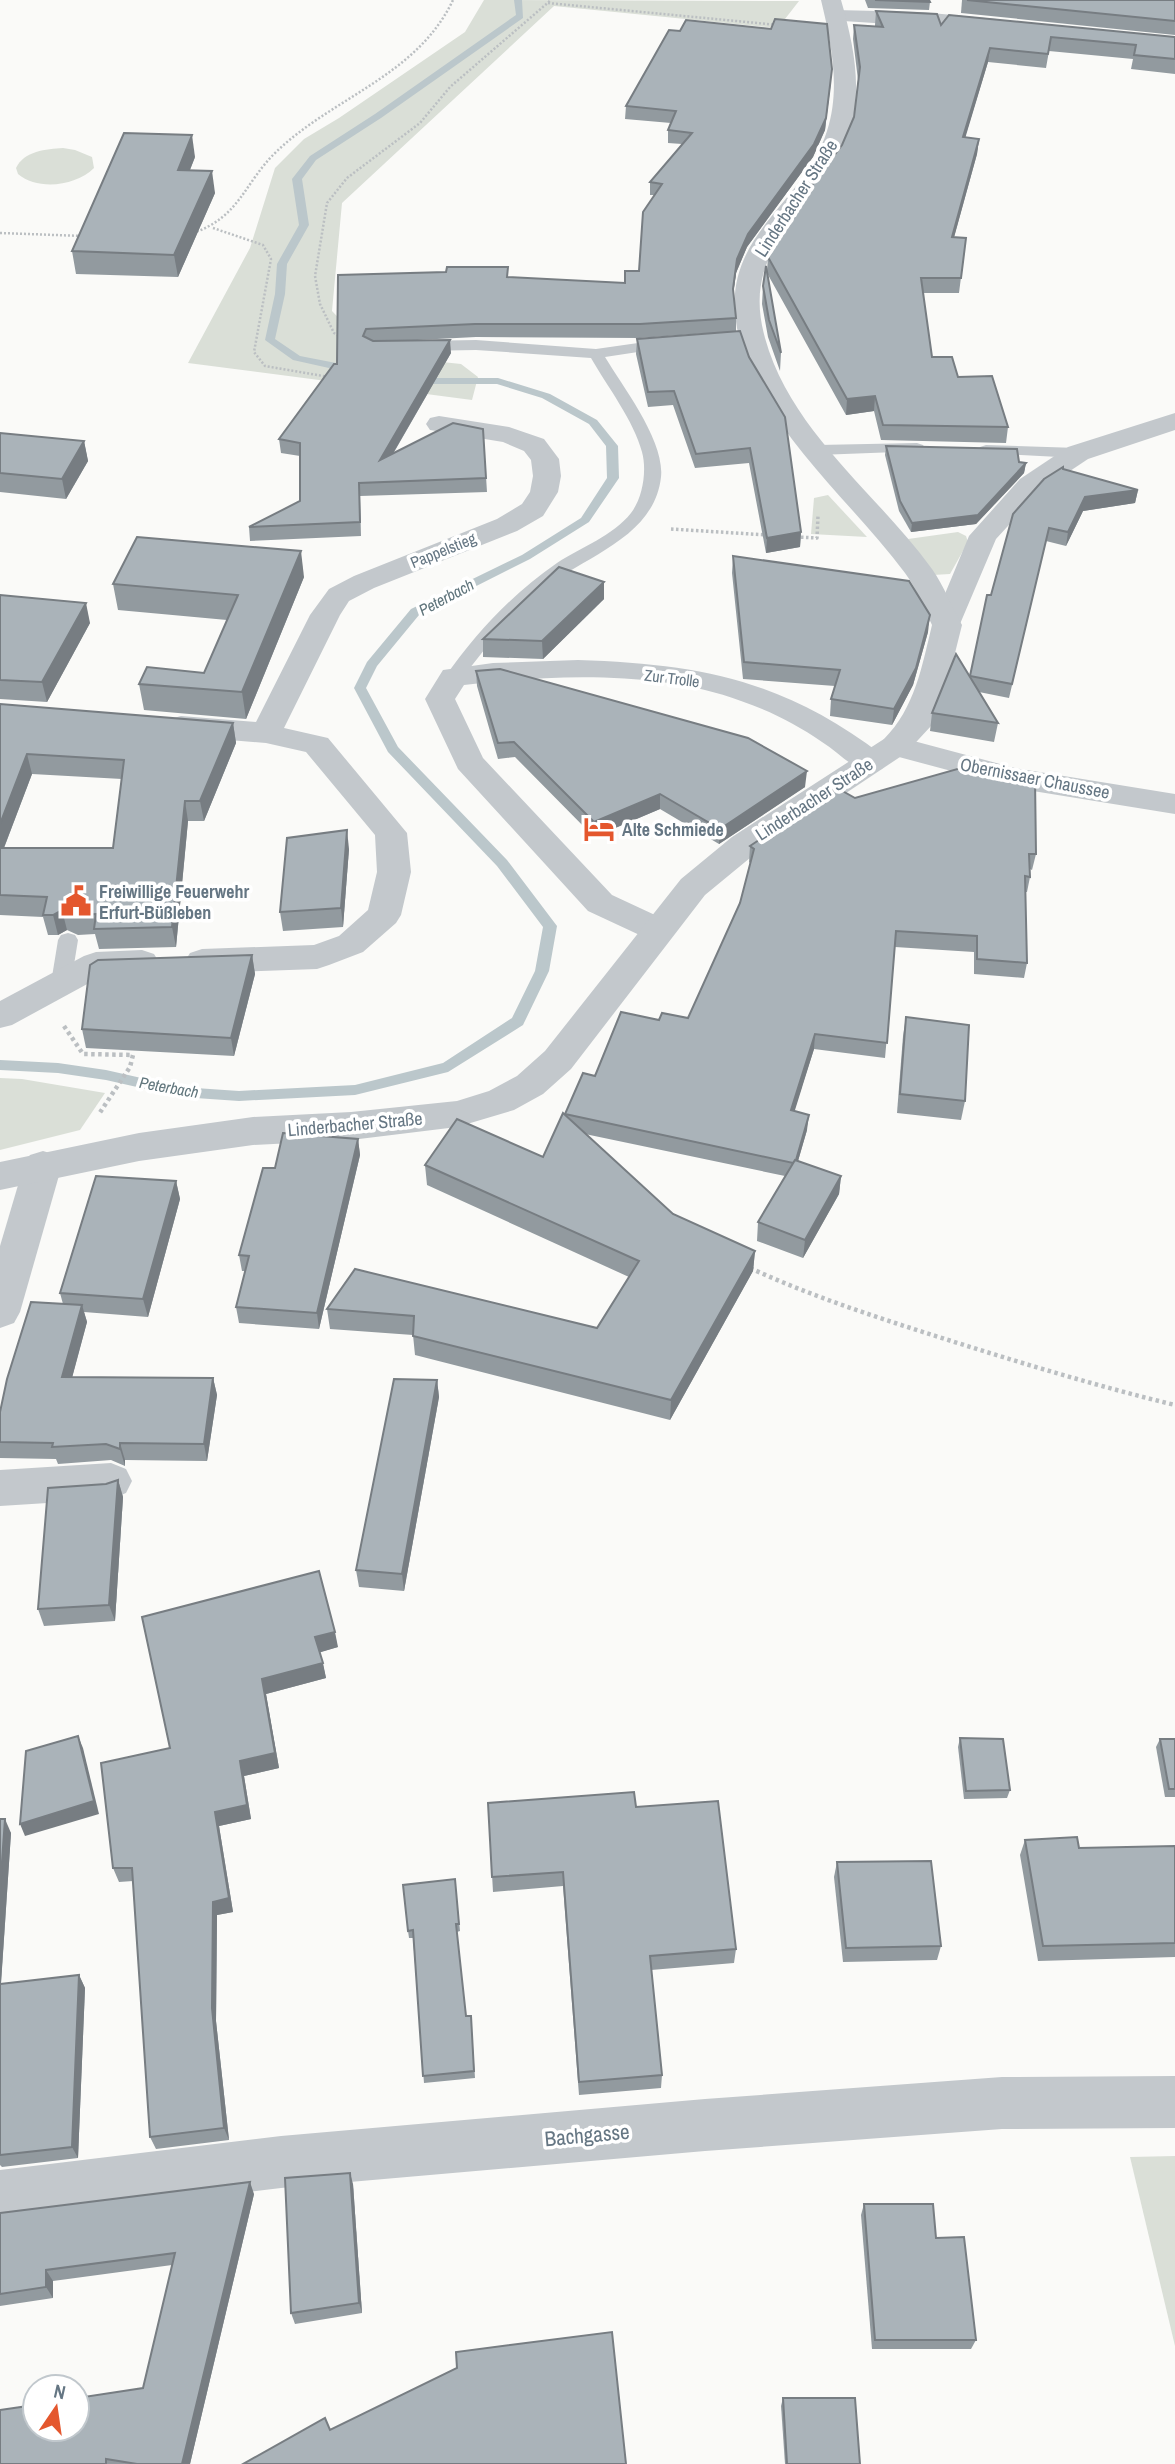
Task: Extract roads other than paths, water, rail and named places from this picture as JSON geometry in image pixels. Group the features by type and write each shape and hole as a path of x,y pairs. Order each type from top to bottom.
{"street":[{"path":"835,16 919,18 1014,27"},
{"name":"Linderbacher Straße","path":"0,1176 139,1147 253,1131 351,1126 457,1114 501,1101 530,1085 558,1060 693,887 728,857 828,788 883,754 915,726 933,681 947,625 920,573 781,407 747,339 746,304 753,265 822,163 841,122 843,82 835,16"},
{"path":"947,625 983,536 1030,485 1078,453 1175,421"},
{"name":"Pappelstieg","path":"266,733 326,615 340,595 364,582 507,525 533,510 544,492 547,476 545,458 534,445 509,435 439,424"},
{"name":"Zur Trolle","path":"454,677 498,670 573,667 688,678 730,688 785,707 846,743 883,754"},
{"path":"454,677 440,699 469,762 600,903 657,930"},
{"path":"0,1016 96,964 317,957 351,944 384,915 394,872 391,833 317,746 266,733 146,723"},
{"name":"Obernissaer Chaussee","path":"883,754 1175,804"},
{"path":"0,1312 43,1166"},
{"path":"0,1488 111,1481"},
{"name":"Bachgasse","path":"0,2196 281,2162 705,2125 1002,2103 1175,2102"}],"lane":[{"path":"374,347 476,345 596,354 642,345 679,343"},
{"path":"454,677 481,642 531,590 628,527 642,511 653,476 650,452 642,433 596,354"},
{"path":"818,450 934,448"},
{"path":"974,449 1078,453"},
{"path":"51,988 68,940"}],"waterway":[{"name":"Peterbach","path":"350,374 332,365 297,358 270,340 280,294 282,264 304,225 297,179 313,158 378,116 520,16 518,0"},
{"name":"Peterbach","path":"0,1065 58,1068 106,1075 181,1092 239,1096 355,1090 448,1067 518,1021 542,971 550,926 502,863 393,749 360,688 371,665 415,612 526,557 585,520 613,478 612,446 593,422 546,396 498,381 427,381 414,377"}],"place":[{"name":"Alte Schmiede","path":"599,829"},
{"name":"Freiwillige Feuerwehr Erfurt-Büßleben","path":"76,901"}]}
